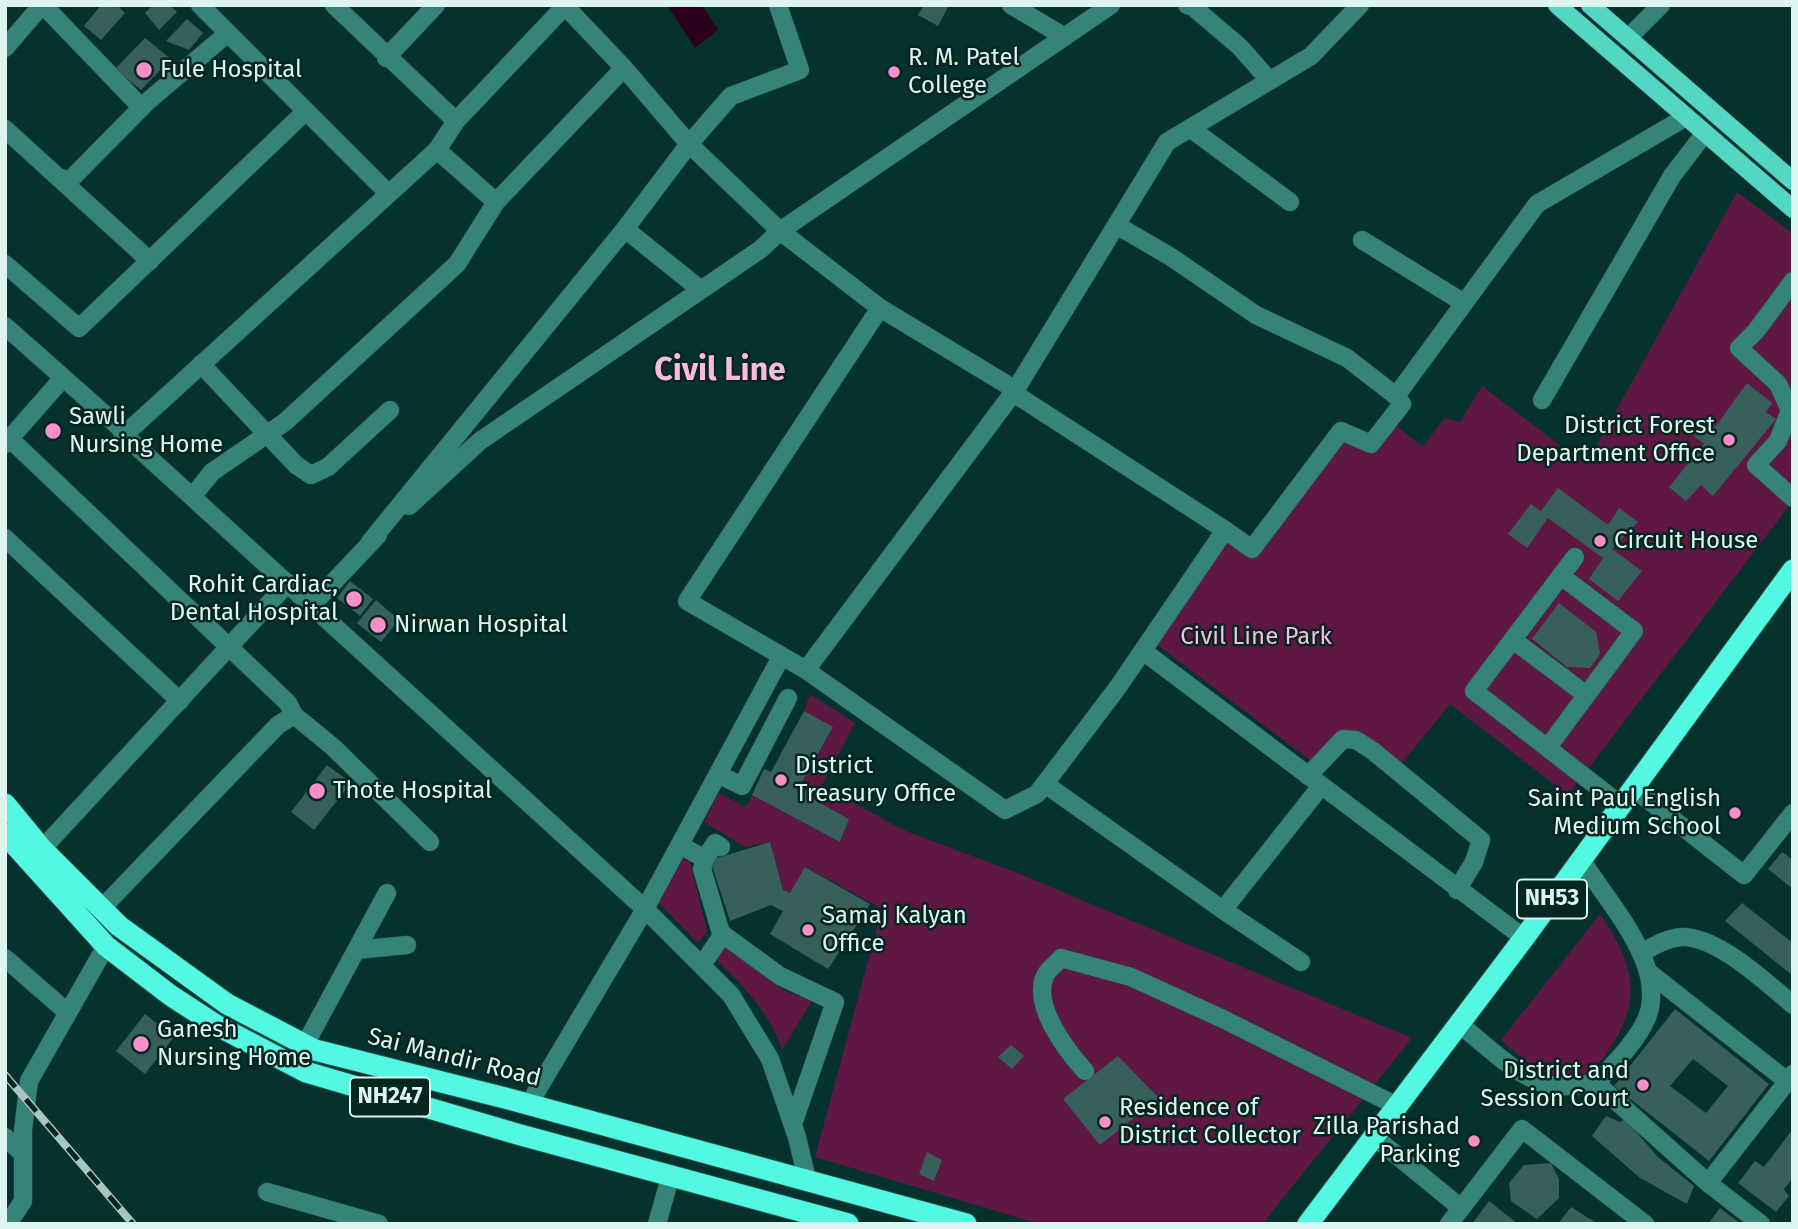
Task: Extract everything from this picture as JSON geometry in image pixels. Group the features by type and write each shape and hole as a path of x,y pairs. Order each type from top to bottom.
{"highway":[{"name":"NH53","path":"1308,1224 1524,938 1793,570"},
{"name":"Sai Mandir Road","path":"5,804 43,849 119,926 227,1004 304,1044 408,1075 529,1104 966,1224"},
{"name":"NH247","path":"5,834 106,946 216,1026 306,1072 517,1134 798,1210 818,1220 848,1224"},
{"path":"798,1210 807,1179"}],"main road":[{"path":"1557,5 1793,209"},
{"path":"1590,5 1793,181"},
{"path":"1696,125 1711,112"}],"street":[{"path":"5,48 43,5 141,107 228,33"},
{"path":"200,5 388,193"},
{"path":"334,5 386,58 456,121"},
{"path":"386,58 436,5"},
{"path":"311,606 370,542 625,229 689,144 731,96 800,70 778,5"},
{"path":"1011,5 1065,37"},
{"path":"370,542 480,441 761,249 780,231 1111,5"},
{"path":"1186,5 1193,7 1240,47 1269,80"},
{"path":"806,670 1014,392 1167,142 1311,56 1360,5"},
{"path":"1628,38 1661,5"},
{"path":"124,435 437,150 456,121 565,6 624,68 689,144 780,231 880,308 1014,392 1252,549 1341,431 1371,444 1402,404 1396,396 1347,359 1256,315 1171,257 1118,226"},
{"path":"192,497 212,472 285,422 457,264 496,202 624,68"},
{"path":"58,177 69,181 149,100"},
{"path":"5,264 79,328 306,111"},
{"path":"1396,396 1537,204 1696,125"},
{"path":"1542,400 1672,176 1696,125"},
{"path":"1190,128 1290,202"},
{"path":"5,129 150,261"},
{"path":"437,150 496,202"},
{"path":"625,229 701,290"},
{"path":"1362,240 1464,303"},
{"path":"1793,281 1756,331 1739,348 1778,384 1790,410 1778,441 1756,465 1793,498"},
{"path":"880,308 687,601 806,670 1005,810 1037,794 1045,784 1143,651 1225,530"},
{"path":"5,326 119,427 124,435 645,909 731,995 770,1059 793,1124 807,1179"},
{"path":"201,364 296,465 310,475 328,467 390,410"},
{"path":"63,378 8,442 288,703 294,715 333,747 430,842"},
{"path":"5,538 180,701"},
{"path":"1575,557 1474,691 1548,747 1744,875 1793,813"},
{"path":"1548,747 1634,631 1561,576"},
{"path":"43,849 288,583"},
{"path":"1513,640 1585,694"},
{"path":"1143,651 1524,938"},
{"path":"529,1104 645,909 781,657"},
{"path":"718,774 742,786 788,698"},
{"path":"102,908 278,725 294,715"},
{"path":"1223,910 1343,739 1356,740 1373,751 1481,840 1474,862 1457,890"},
{"path":"1045,784 1301,962"},
{"path":"721,847 715,844 702,869 709,898 723,934 780,976 835,1002 793,1124"},
{"path":"680,845 705,859"},
{"path":"1459,1024 1523,1073 1544,1084 1567,1086 1597,1083 1645,1022 1652,1001 1651,974 1641,953 1581,859"},
{"path":"294,1065 387,893"},
{"path":"702,965 723,934"},
{"path":"1641,953 1670,939 1685,937 1705,940 1793,1005"},
{"path":"356,950 407,945"},
{"path":"8,1224 23,1202 22,1153 29,1081 106,946"},
{"path":"5,958 67,1012"},
{"path":"1086,1071 1060,1042 1044,1002 1045,976 1061,958 1131,977 1223,1019 1397,1106"},
{"path":"1651,974 1790,1077 1708,1183"},
{"path":"1597,1083 1708,1183 1761,1224"},
{"path":"1449,1224 1522,1129 1646,1224"},
{"path":"1373,1136 1461,1209"},
{"path":"5,1137 22,1153"},
{"path":"657,1224 671,1174"},
{"path":"267,1192 379,1224"}],"green space":[{"name":"Civil Line Park","path":"1737,192 1793,234 1793,501 1568,795 1450,704 1401,764 1365,738 1312,762 1156,644 1228,540 1250,554 1341,434 1372,446 1393,423 1423,447 1444,418 1460,422 1482,386 1586,465"},
{"path":"810,694 855,723 822,785 903,830 1015,872 1412,1038 1262,1224 1040,1224 815,1157 882,909 806,867 790,893 783,890 770,842 745,847 704,822 719,793 746,807 752,795 840,842 849,819 809,797 811,793 799,787 833,728 804,711"},
{"path":"684,857 690,862 707,931 698,943 659,903"},
{"path":"1600,914 1621,949 1627,965 1630,998 1627,1015 1601,1061 1582,1076 1560,1077 1532,1065 1501,1040"},
{"path":"721,945 783,990 812,1001 782,1050 763,1011 714,957"}],"shaded area":[{"path":"667,5 702,5 718,30 695,48"}],"building":[{"path":"101,5 117,5 125,13 101,40 84,26"},
{"path":"153,5 170,5 177,12 159,30 145,13"},
{"path":"924,5 949,5 938,26 918,15"},
{"path":"187,19 203,33 189,50 166,41"},
{"path":"145,38 171,59 141,90 115,69"},
{"name":"District Forest Department Office","path":"1747,383 1772,403 1766,412 1776,419 1713,496 1701,485 1686,501 1669,487 1704,444 1694,436 1707,421 1715,427"},
{"name":"Circuit House","path":"1558,488 1608,525 1619,508 1638,522 1612,549 1642,571 1618,601 1589,579 1603,558 1548,518 1527,548 1508,534 1531,504 1541,511"},
{"path":"350,581 373,599 360,616 337,598"},
{"path":"376,600 399,620 381,642 357,623"},
{"name":"Circuit House","path":"1559,603 1596,632 1600,654 1590,668 1567,667 1532,639"},
{"name":"District Treasury Office","path":"804,711 833,727 799,787 812,793 809,797 849,819 840,842 752,795 764,769 771,772"},
{"path":"327,765 351,783 314,830 291,812"},
{"path":"770,842 783,890 790,893 805,867 870,904 828,969 770,934 783,911 771,905 730,921 710,860"},
{"path":"1782,852 1793,860 1793,889 1768,869"},
{"path":"1742,903 1793,943 1793,976 1725,921"},
{"name":"District and Session Court","path":"1675,1009 1769,1084 1709,1161 1614,1086","holes":["1693,1059 1728,1086 1706,1113 1670,1086"]},
{"path":"145,1014 174,1037 145,1074 116,1051"},
{"path":"1011,1045 1024,1056 1012,1069 998,1057"},
{"name":"Residence of District Collector","path":"1118,1056 1159,1098 1100,1145 1063,1099"},
{"path":"1606,1116 1620,1122 1625,1119 1658,1157 1694,1186 1687,1204 1640,1178 1592,1136"},
{"path":"1793,1129 1793,1178 1784,1189 1789,1196 1776,1212 1738,1183 1755,1161 1764,1167"},
{"path":"927,1152 942,1160 934,1181 919,1174"},
{"path":"1551,1163 1559,1179 1559,1198 1537,1219 1511,1201 1509,1183 1524,1165"},
{"path":"1489,1201 1518,1224 1472,1224"},
{"path":"1571,1207 1598,1224 1558,1224"},
{"path":"1720,1208 1741,1224 1708,1224"}],"railway":[{"path":"5,1075 133,1224"}],"place":[{"name":"Fule Hospital","path":"144,70"},
{"name":"R. M. Patel College","path":"894,72"},
{"name":"Sawli Nursing Home","path":"53,431"},
{"name":"District Forest Department Office","path":"1729,440"},
{"name":"Circuit House","path":"1600,541"},
{"name":"Rohit Cardiac, Dental Hospital","path":"354,599"},
{"name":"Nirwan Hospital","path":"378,625"},
{"name":"District Treasury Office","path":"781,780"},
{"name":"Thote Hospital","path":"317,791"},
{"name":"Saint Paul English Medium School","path":"1735,813"},
{"name":"Samaj Kalyan Office","path":"808,930"},
{"name":"Ganesh Nursing Home","path":"141,1044"},
{"name":"District and Session Court","path":"1643,1085"},
{"name":"Residence of District Collector","path":"1105,1122"},
{"name":"Zilla Parishad Parking","path":"1474,1141"}],"district":[{"name":"Civil Line","path":"720,371"}]}
